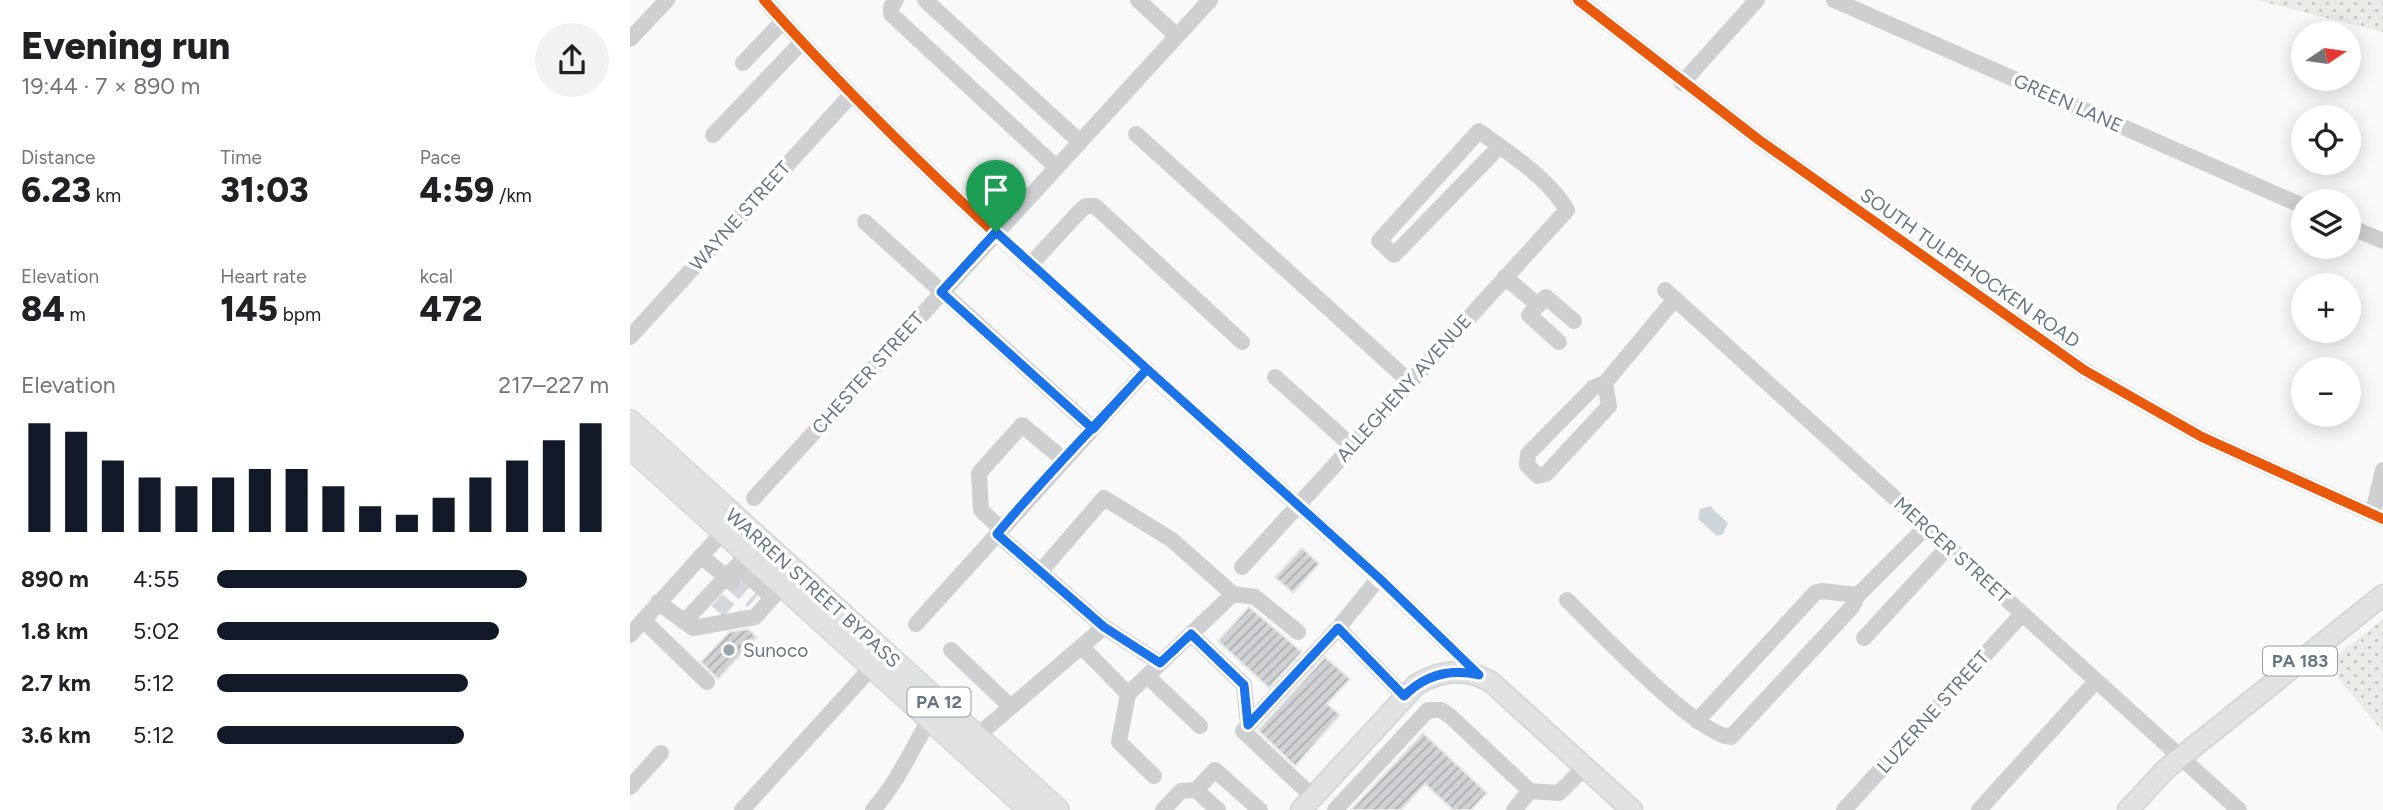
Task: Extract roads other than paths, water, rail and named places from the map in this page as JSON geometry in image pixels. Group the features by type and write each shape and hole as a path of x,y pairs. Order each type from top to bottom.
{"highway":[{"name":"WARREN STREET BYPASS","path":"630,422 1057,810"},
{"name":"WARREN STREET BYPASS","path":"630,446 724,531 736,570 767,598 873,666 1026,808"}],"main road":[{"name":"PA 183","path":"2128,810 2180,757 2383,595"},
{"path":"1307,803 1416,685 1440,674 1465,671 1491,682 1585,767 1625,808"}],"street":[{"path":"630,39 667,0"},
{"path":"764,0 851,94 996,232 1379,578 1479,675"},
{"path":"896,0 891,7 891,14 1056,167"},
{"path":"925,0 1079,141"},
{"path":"1138,0 1177,36"},
{"name":"SOUTH TULPEHOCKEN ROAD","path":"1578,0 1682,83 2084,370 2202,437 2378,515"},
{"path":"1682,83 1757,0"},
{"name":"GREEN LANE","path":"1834,0 2291,201"},
{"name":"CHESTER STREET","path":"754,498 1177,36 1200,3"},
{"path":"743,63 783,21"},
{"path":"713,135 802,43"},
{"name":"WAYNE STREET","path":"630,337 851,94"},
{"path":"1479,131 1499,147 1394,254 1379,241 1479,131"},
{"path":"1136,134 1410,382"},
{"name":"ALLEGHENY AVENUE","path":"1242,567 1567,210 1557,192 1499,147"},
{"path":"1031,264 1080,211 1086,206 1095,206 1242,342"},
{"path":"865,222 1093,429"},
{"path":"2361,232 2383,241"},
{"path":"1505,278 1538,305"},
{"name":"MERCER STREET","path":"1605,383 1670,295 2238,810"},
{"path":"1559,342 1529,315 1546,297 1574,321"},
{"path":"916,624 1147,369"},
{"path":"1275,377 1352,446"},
{"path":"1605,383 1609,405 1546,474 1538,476 1527,465 1528,454 1572,407 1593,388 1605,383"},
{"path":"1064,460 1022,425 979,473 981,510 999,532 1040,572 1104,627 1160,663"},
{"path":"2378,515 2383,470"},
{"path":"1040,572 1104,498 1171,540 1233,594 1255,597 1298,632"},
{"path":"1567,600 1697,722 1721,737 1736,734 1852,607 1858,595 1926,527"},
{"path":"630,635 724,531"},
{"path":"1864,638 1948,547"},
{"path":"684,622 714,597 736,570 701,556"},
{"path":"1246,728 1338,628 1379,578"},
{"path":"1697,722 1815,593 1822,591 1858,595"},
{"path":"1154,776 1119,742 1128,694 1233,594"},
{"path":"658,602 693,628 755,617 767,598"},
{"name":"LUZERNE STREET","path":"1844,810 2022,614"},
{"path":"643,620 707,682"},
{"path":"976,737 1104,627"},
{"path":"1338,628 1404,696"},
{"path":"1191,634 1244,685 1246,728 1307,803"},
{"path":"1082,647 1128,694"},
{"path":"951,650 1011,707"},
{"path":"742,810 873,666"},
{"path":"1147,676 1200,726"},
{"path":"1979,810 2096,681"},
{"path":"1335,810 1428,710 1441,710 1450,716 1530,791 1559,793 1585,767"},
{"path":"873,810 898,780 910,752 930,719"},
{"path":"630,787 661,753"},
{"path":"1163,810 1181,791 1196,790 1215,770 1260,810"},
{"path":"1196,790 1218,810"},
{"path":"1514,810 1530,791"}],"tunnel":[{"path":"732,583 753,601"},
{"path":"717,600 738,618"}],"place":[{"name":"Sunoco","path":"729,650"}]}
